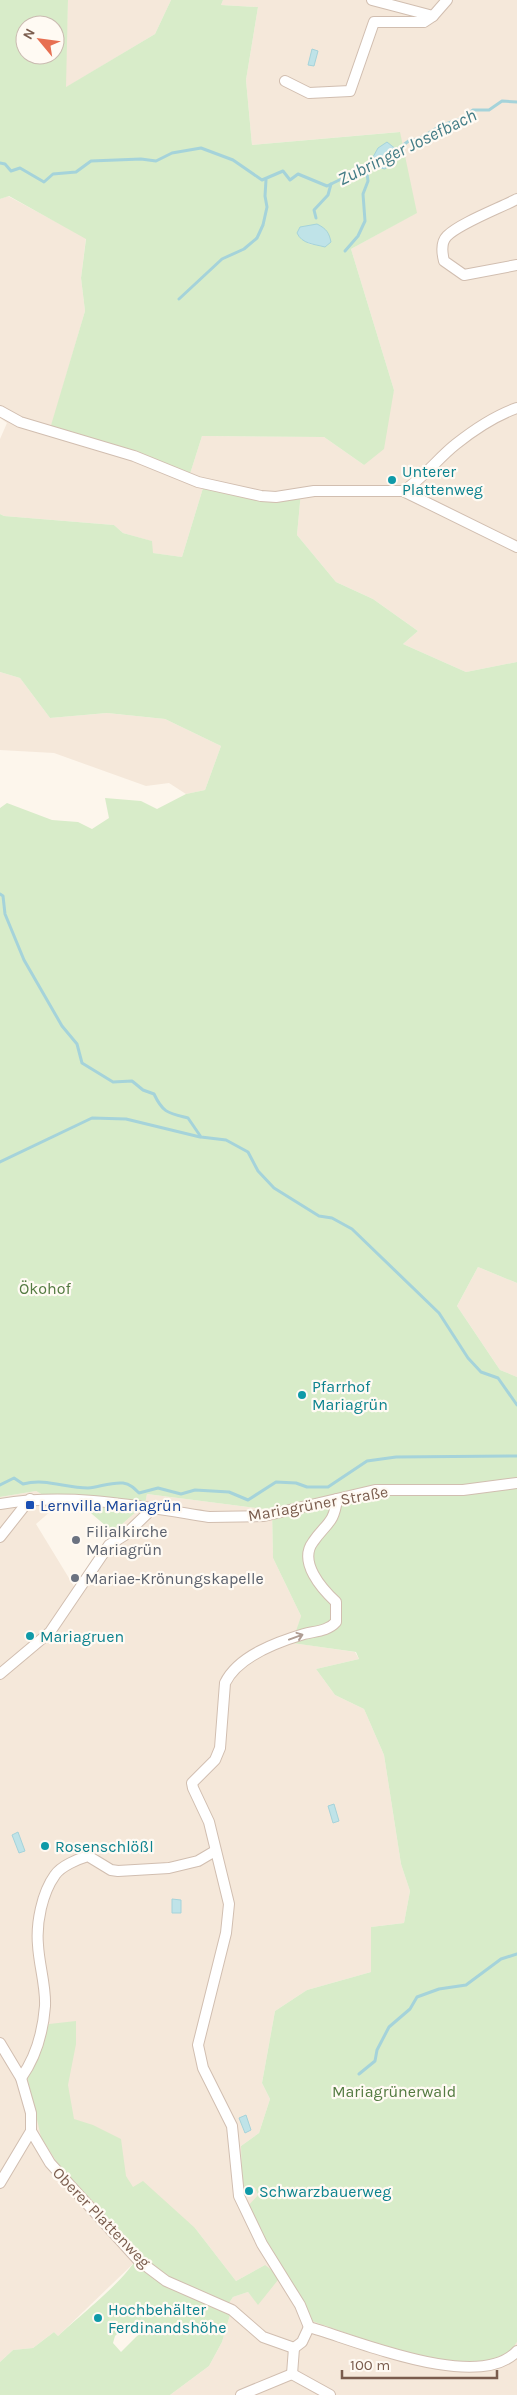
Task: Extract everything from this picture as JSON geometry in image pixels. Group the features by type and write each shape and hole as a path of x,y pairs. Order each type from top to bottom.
{"street":[{"path":"372,0 433,16"},
{"path":"285,81 309,93 350,91 374,22 424,22 433,16 448,0"},
{"path":"517,199 446,236 442,249 444,262 464,275 517,265"},
{"path":"403,491 417,482 456,444 495,416 517,408"},
{"path":"0,411 20,422 134,456 198,482 261,496 276,497 314,491 403,491 517,547"},
{"name":"Mariagrüner Straße","path":"0,1504 30,1500 93,1500 209,1517 255,1516 375,1490 463,1490 517,1483"},
{"path":"292,2374 294,2348 302,2342 309,2327 300,2305 262,2244 239,2196 232,2126 203,2068 198,2045 226,1933 229,1904 209,1822 192,1783 215,1760 220,1748 225,1683 229,1675 252,1657 268,1648 292,1638 330,1628 336,1622 336,1602 319,1585 308,1558 311,1543 335,1516 337,1499"},
{"path":"0,1538 30,1500"},
{"path":"0,1674 50,1632 109,1545 125,1535 152,1509"},
{"path":"21,2078 30,2064 42,2032 45,2004 37,1935 42,1908 56,1873 78,1859 88,1856 111,1870 118,1871 169,1868 198,1862 216,1851"},
{"name":"Oberer Plattenweg","path":"0,2044 21,2078 31,2113 31,2131 60,2176 138,2260 166,2281 232,2310 263,2337 294,2348"},
{"path":"0,2182 31,2131"},
{"path":"309,2327 394,2354 439,2365 488,2366 502,2363 517,2351"},
{"path":"241,2395 292,2374"},
{"path":"292,2374 330,2395"}],"shaded area":[{"path":"68,0 171,0 155,34 65,88"},
{"path":"223,0 517,0 517,662 466,672 403,644 418,631 373,599 336,582 297,535 301,492 276,497 203,488 182,557 152,553 151,541 123,533 114,525 4,516 0,514 0,439 7,423 0,418 0,199 8,196 86,238 81,278 85,311 50,431 190,474 202,436 324,437 364,465 394,390 351,249 416,213 399,132 252,145 246,80 258,7 221,5"},
{"path":"0,672 20,678 50,718 107,713 165,719 221,746 205,790 186,794 169,783 146,786 54,753 0,750"},
{"path":"478,1267 517,1283 517,1377 500,1370 457,1306"},
{"path":"36,1491 59,1504 36,1524 75,1588 113,1532 145,1504 147,1494 272,1510 273,1558 301,1616 293,1643 355,1652 359,1659 316,1669 335,1695 364,1709 384,1755 401,1864 410,1891 404,1923 371,1927 371,1972 307,1990 275,2011 262,2083 270,2099 259,2133 241,2146 243,2190 250,2185 255,2188 258,2195 506,2356 517,2342 517,2395 170,2395 209,2366 222,2342 230,2315 229,2303 233,2297 248,2292 258,2304 265,2265 236,2281 195,2228 97,2208 140,2252 136,2261 58,2336 54,2332 33,2348 13,2350 0,2362 0,1497"}],"green space":[{"path":"0,0 68,0 66,87 155,34 171,0 223,0 221,5 258,7 246,80 252,145 400,132 417,213 351,249 394,390 384,449 364,465 324,437 202,436 190,474 202,483 49,432 85,311 81,278 86,239 9,196 0,199","holes":["317,225 325,246 309,244 300,227"]},
{"path":"202,483 261,496 301,492 297,535 336,582 373,599 418,631 403,644 466,672 517,662 517,1283 478,1267 457,1306 500,1370 517,1377 517,2342 507,2355 486,2362 437,2359 409,2353 312,2321 262,2237 248,2206 258,2195 255,2188 250,2185 242,2190 241,2146 259,2133 270,2099 262,2083 275,2011 307,1990 371,1972 371,1927 404,1923 410,1891 401,1864 384,1755 364,1709 335,1695 316,1669 359,1659 356,1652 292,1643 301,1616 273,1558 272,1510 147,1494 145,1504 113,1532 85,1508 59,1504 36,1491 0,1497 0,808 7,803 52,820 78,822 92,829 109,818 105,798 141,801 157,809 186,794 205,790 221,746 165,719 107,713 50,718 20,678 0,672 0,514 4,516 114,525 123,533 152,541 153,553 182,557 203,488"},
{"path":"76,2021 76,2044 68,2085 74,2119 93,2125 121,2139 126,2176 133,2187 143,2181 195,2228 236,2281 265,2265 273,2271 278,2280 258,2305 248,2292 233,2297 229,2303 230,2315 222,2342 209,2366 170,2395 0,2395 0,2362 13,2350 33,2348 54,2332 58,2336 126,2273 140,2252 58,2164 41,2137 27,2076 49,2024","holes":["131,2326 139,2334 121,2352 113,2343 115,2336 124,2327"]}],"water":[{"path":"312,49 318,51 314,66 308,65"},
{"path":"387,142 397,150 393,162 385,169 376,167 373,157 378,148"},
{"path":"317,224 329,236 331,242 325,247 305,241 297,233 300,227"},
{"path":"334,1804 339,1821 333,1823 328,1806"},
{"path":"18,1832 25,1851 19,1853 12,1835"},
{"path":"172,1899 181,1900 181,1913 172,1913"},
{"path":"246,2115 251,2130 245,2133 239,2118"}],"waterway":[{"name":"Zubringer Josefbach","path":"395,151 410,140 419,139 440,126 463,118 473,110 489,110 502,101 517,102"},
{"name":"Zubringer Josefbach","path":"0,163 5,164 11,171 20,168 44,182 53,174 76,172 91,161 141,159 156,161 172,153 201,148 233,160 262,180 283,171 290,180 298,174 327,186 376,162"},
{"path":"345,251 358,236 365,221 363,194 368,181 366,166"},
{"path":"179,299 222,259 244,249 257,238 263,225 267,207 265,196 266,180"},
{"path":"316,218 314,210 328,195 331,184"},
{"path":"0,894 3,896 5,914 24,960 62,1026 77,1044 82,1063 113,1082 132,1081 143,1090 154,1094 163,1109 188,1118 201,1137 226,1140 248,1152 258,1171 274,1188 319,1216 332,1218 352,1229 439,1313 468,1358 481,1372 498,1378 517,1405"},
{"path":"0,1162 92,1118 126,1119 200,1137"},
{"path":"0,1485 14,1478 23,1484 40,1482 80,1488 123,1483 130,1485 139,1493 158,1488 181,1494 195,1490 229,1492 248,1500 276,1482 296,1483 307,1487 328,1487 367,1461 396,1457 517,1456"},
{"path":"359,2074 375,2061 377,2050 389,2027 410,2009 417,1997 439,1989 466,1985 501,1959 517,1954"}],"place":[{"name":"Unterer Plattenweg","path":"392,480"},
{"name":"Pfarrhof Mariagrün","path":"302,1395"},
{"name":"Lernvilla Mariagrün","path":"30,1505"},
{"name":"Filialkirche Mariagrün","path":"76,1540"},
{"name":"Mariae-Krönungskapelle","path":"75,1578"},
{"name":"Mariagruen","path":"30,1636"},
{"name":"Rosenschlößl","path":"45,1846"},
{"name":"Schwarzbauerweg","path":"249,2191"},
{"name":"Hochbehälter Ferdinandshöhe","path":"98,2318"}],"park label":[{"name":"Ökohof","path":"45,1288"},
{"name":"Mariagrünerwald","path":"394,2091"}]}
